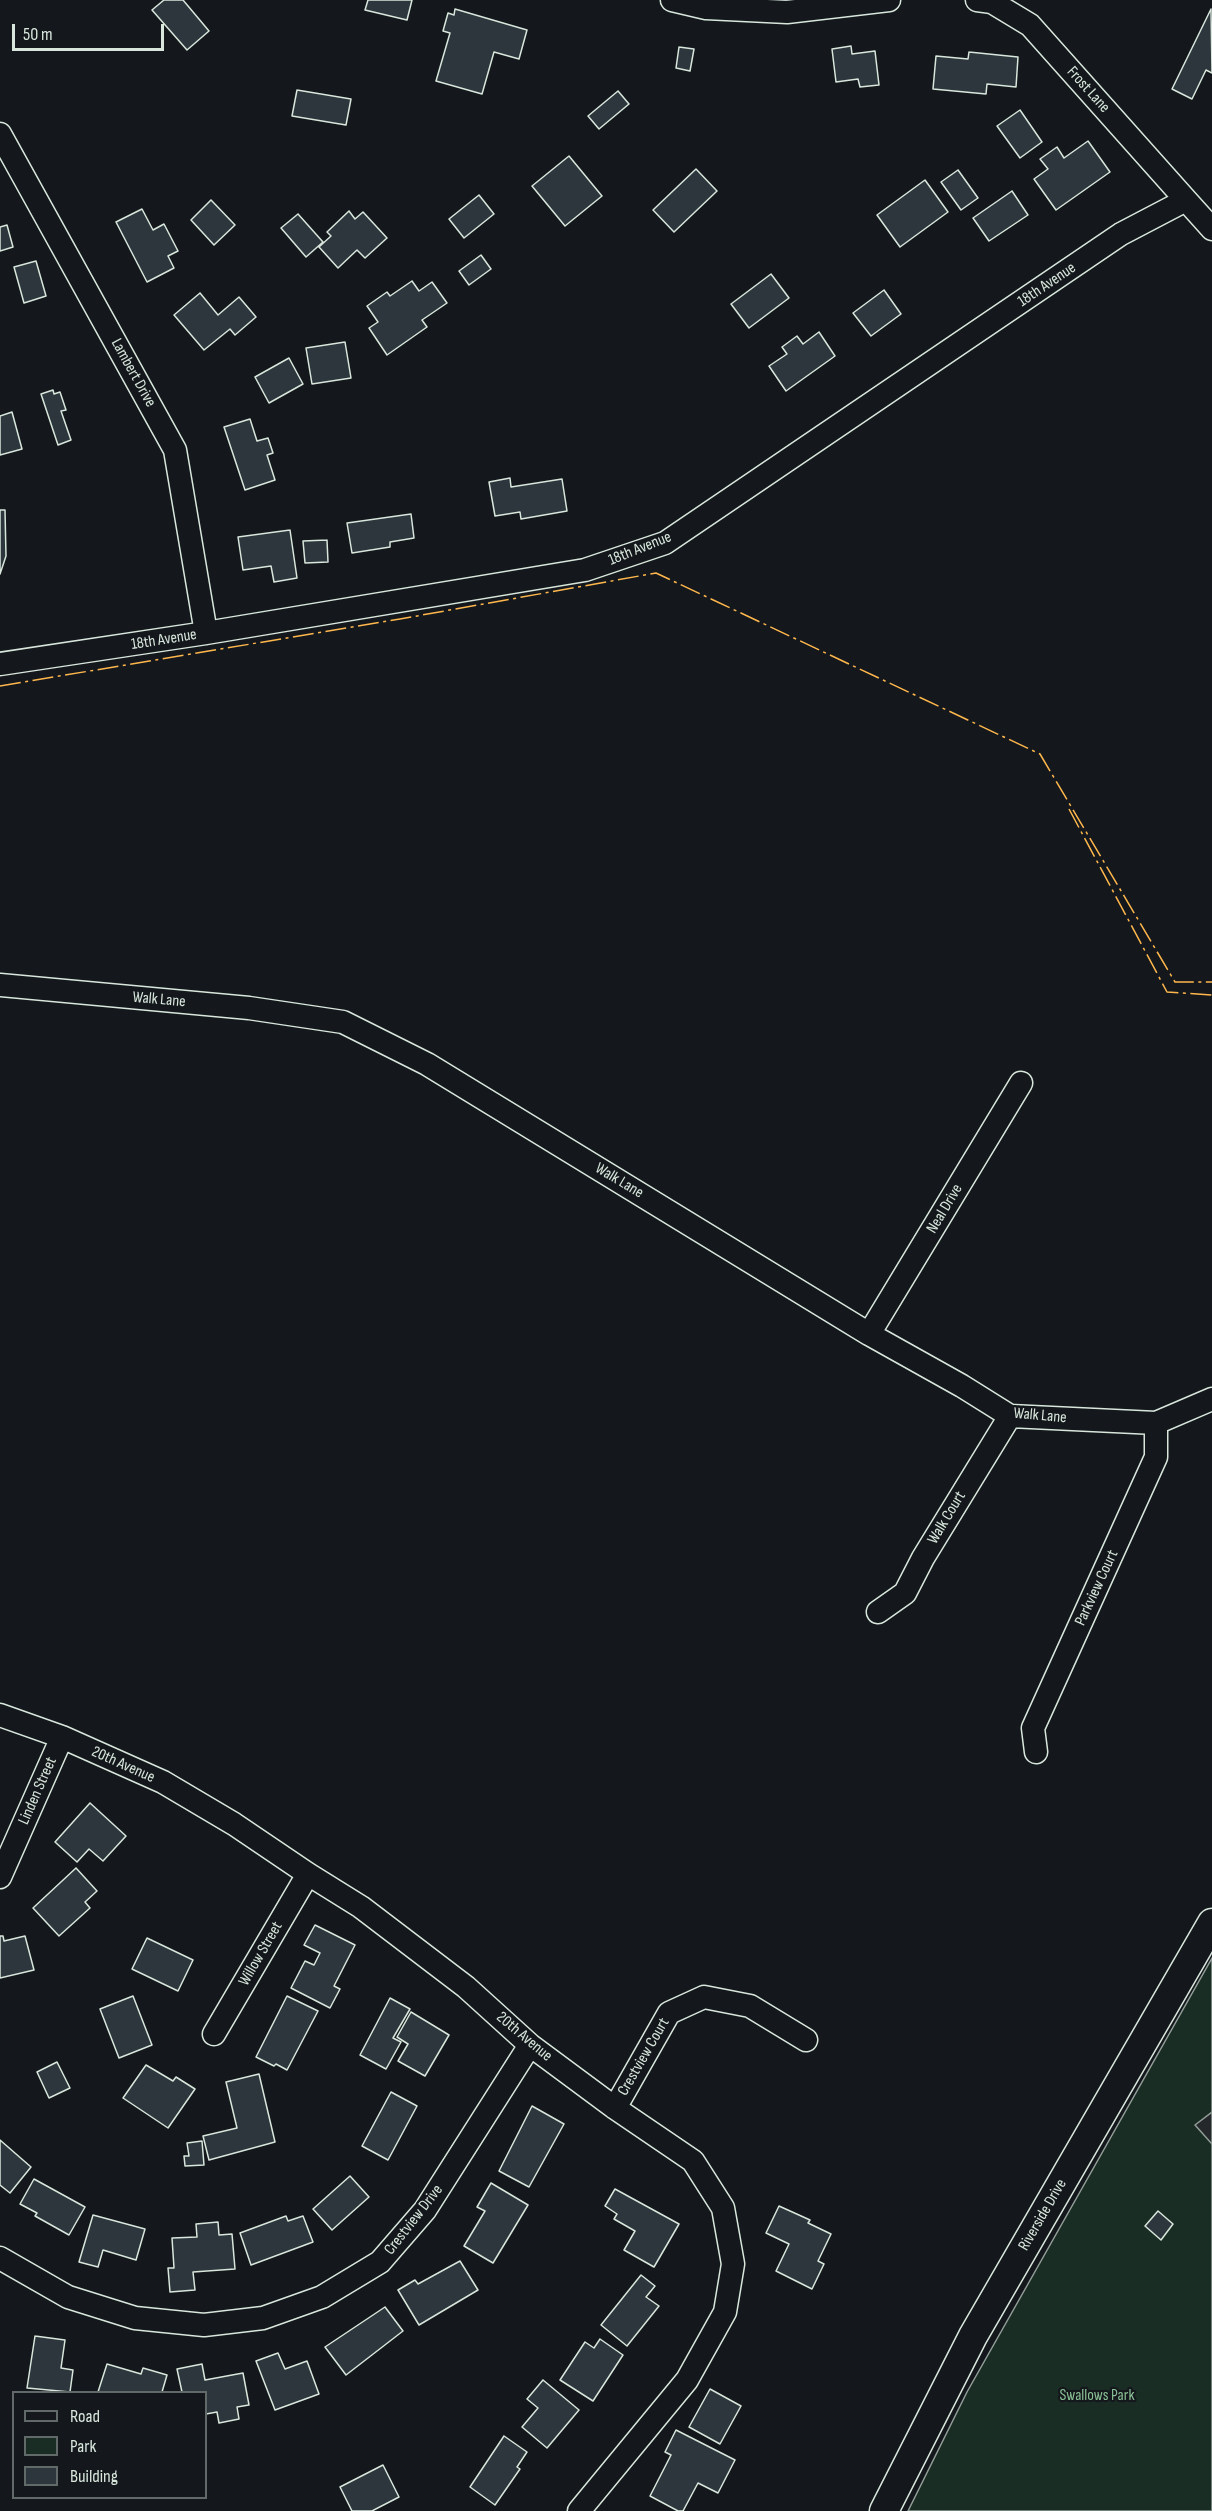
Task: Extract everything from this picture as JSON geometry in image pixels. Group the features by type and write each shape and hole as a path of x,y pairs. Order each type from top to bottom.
{"main road":[{"name":"Riverside Drive","path":"884,2511 974,2336 1212,1923"}],"street":[{"path":"672,0 706,8 787,12 889,0"},
{"name":"Frost Lane","path":"977,0 992,2 1030,25 1186,200"},
{"name":"Lambert Drive","path":"0,134 175,450 206,633"},
{"path":"1186,200 1212,229"},
{"name":"18th Avenue","path":"0,664 206,633 585,570 665,543 1121,234 1186,200"},
{"name":"Walk Lane","path":"0,985 249,1008 343,1022 427,1064 869,1334 962,1386 1010,1416 1155,1423 1212,1399"},
{"name":"Neal Drive","path":"869,1334 1021,1083"},
{"name":"Walk Court","path":"878,1612 905,1593 923,1558 1010,1416"},
{"name":"Parkview Court","path":"1036,1752 1033,1728 1156,1457 1155,1423"},
{"name":"20th Avenue","path":"0,1715 62,1737 163,1782 234,1824 308,1875 361,1906 466,1987 530,2045 615,2108 693,2161 723,2208 733,2264 725,2312 687,2380 579,2511"},
{"name":"Linden Street","path":"0,1877 62,1737"},
{"name":"Willow Street","path":"214,2034 308,1875"},
{"name":"Crestview Court","path":"615,2108 669,2013 704,1996 750,2006 806,2040"},
{"name":"Crestview Drive","path":"0,2258 68,2297 135,2318 204,2325 263,2318 322,2297 380,2262 425,2210 530,2045"}],"green space":[{"name":"Swallows Park","path":"1212,1958 1212,2511 908,2511 967,2392"}],"shaded area":[{"path":"1212,2112 1212,2144 1195,2125"}],"building":[{"path":"164,0 183,0 209,31 187,50 152,10"},
{"path":"368,0 412,0 407,20 365,10"},
{"path":"455,9 527,30 519,59 494,52 482,94 436,81 450,33 443,31 448,13 454,15"},
{"path":"1211,9 1212,73 1206,70 1192,99 1172,89"},
{"path":"851,46 852,54 875,51 879,85 860,87 858,79 836,82 832,49"},
{"path":"679,47 694,49 690,71 676,68"},
{"path":"969,52 1018,57 1016,87 987,84 986,94 933,89 936,56 968,59"},
{"path":"297,90 351,99 346,125 292,116"},
{"path":"618,91 629,104 599,129 588,116"},
{"path":"1020,110 1042,142 1020,158 997,126"},
{"path":"1088,141 1110,172 1056,210 1034,179 1048,169 1040,159 1057,147 1064,158"},
{"path":"569,156 602,196 565,226 532,186"},
{"path":"696,169 717,191 674,232 653,210"},
{"path":"958,170 978,198 961,210 941,182"},
{"path":"925,180 948,212 900,247 877,215"},
{"path":"1012,191 1028,215 989,241 973,218"},
{"path":"479,195 494,214 464,238 449,219"},
{"path":"211,200 235,225 214,245 191,220"},
{"path":"142,209 153,230 164,224 178,251 168,256 174,268 147,282 116,222"},
{"path":"349,211 355,219 363,212 387,238 365,258 357,250 338,268 319,247 331,236 327,232"},
{"path":"298,214 323,242 306,257 281,228"},
{"path":"7,225 13,247 0,251 0,227"},
{"path":"481,255 491,269 469,285 459,271"},
{"path":"36,261 46,296 24,303 14,267"},
{"path":"771,274 789,298 749,328 731,304"},
{"path":"412,281 419,291 432,282 447,303 422,320 427,327 387,355 369,328 378,322 367,306 387,292 390,296"},
{"path":"884,290 901,314 871,336 853,313"},
{"path":"200,293 218,315 239,297 256,317 235,335 230,329 204,350 174,315"},
{"path":"819,332 835,356 786,391 769,366 787,354 782,347 797,336 803,344"},
{"path":"345,342 351,378 312,384 306,348"},
{"path":"289,358 303,384 269,403 255,377"},
{"path":"53,390 54,394 60,392 66,410 61,411 71,440 58,445 41,394"},
{"path":"12,412 22,449 0,455 0,416"},
{"path":"250,419 257,441 268,438 273,453 267,455 275,480 245,490 224,427"},
{"path":"510,478 511,487 562,479 567,511 521,519 520,512 495,516 489,482"},
{"path":"0,510 5,510 6,556 0,574"},
{"path":"411,514 414,538 390,542 390,547 352,553 347,523"},
{"path":"290,530 297,578 274,582 271,566 243,570 238,537"},
{"path":"327,540 328,562 305,563 303,541"},
{"path":"90,1803 126,1836 103,1861 89,1849 77,1862 55,1842"},
{"path":"76,1868 97,1891 85,1902 90,1908 59,1936 33,1908"},
{"path":"315,1925 355,1945 334,1986 340,1989 330,2008 291,1988 305,1961 314,1965 320,1953 304,1945"},
{"path":"0,1936 3,1936 4,1941 25,1936 34,1970 0,1978"},
{"path":"147,1938 193,1960 178,1991 132,1969"},
{"path":"133,1996 152,2045 119,2058 100,2009"},
{"path":"287,1996 318,2011 287,2070 256,2057"},
{"path":"390,1998 410,2009 393,2038 401,2042 386,2069 360,2055"},
{"path":"411,2012 449,2035 425,2076 398,2061 408,2044 397,2037"},
{"path":"57,2062 70,2088 49,2098 37,2072"},
{"path":"146,2065 173,2081 176,2077 195,2089 168,2128 123,2098"},
{"path":"259,2074 275,2142 209,2160 203,2136 237,2128 226,2082"},
{"path":"391,2092 417,2106 388,2160 362,2146"},
{"path":"532,2106 564,2124 529,2187 499,2171"},
{"path":"0,2140 31,2167 10,2193 0,2185"},
{"path":"202,2141 204,2165 185,2166 184,2156 189,2156 187,2143"},
{"path":"350,2176 369,2197 332,2230 313,2209"},
{"path":"34,2179 85,2207 69,2235 35,2216 37,2213 20,2204"},
{"path":"491,2183 528,2205 493,2263 464,2246 485,2211 477,2207"},
{"path":"615,2189 679,2224 654,2267 624,2250 635,2231 614,2219 617,2214 605,2206"},
{"path":"779,2206 810,2220 808,2223 831,2234 818,2261 824,2264 812,2289 776,2271 789,2244 766,2233"},
{"path":"1158,2211 1173,2224 1161,2240 1145,2226"},
{"path":"93,2215 145,2229 136,2260 103,2250 98,2267 79,2262"},
{"path":"286,2216 288,2221 303,2216 313,2242 251,2265 240,2233"},
{"path":"218,2222 219,2235 232,2234 235,2269 193,2272 195,2290 170,2292 168,2268 174,2268 172,2238 197,2237 196,2224"},
{"path":"460,2261 478,2290 419,2325 398,2290 415,2280 418,2284"},
{"path":"641,2275 655,2286 646,2297 659,2306 627,2346 601,2325"},
{"path":"385,2307 403,2331 346,2375 325,2347"},
{"path":"35,2336 65,2340 61,2368 73,2370 70,2391 27,2388"},
{"path":"600,2339 623,2355 593,2401 560,2380 585,2342 594,2348"},
{"path":"278,2353 285,2369 307,2361 319,2394 275,2410 256,2361"},
{"path":"107,2364 141,2374 143,2368 167,2375 162,2391 98,2391"},
{"path":"202,2364 205,2380 243,2373 249,2405 237,2407 239,2419 219,2423 217,2412 207,2414 207,2391 182,2391 177,2369"},
{"path":"543,2380 579,2410 547,2448 522,2427 538,2408 527,2399"},
{"path":"710,2389 741,2406 720,2444 689,2427"},
{"path":"676,2430 735,2460 718,2493 698,2483 683,2511 678,2511 650,2496 671,2455 665,2452"},
{"path":"504,2436 527,2452 517,2467 520,2469 495,2505 470,2487"},
{"path":"383,2465 399,2497 372,2511 352,2511 340,2487"}],"power":[{"path":"0,686 400,619 656,573 1040,754 1175,982 1212,982"},
{"path":"1069,809 1167,992 1212,995"}]}
